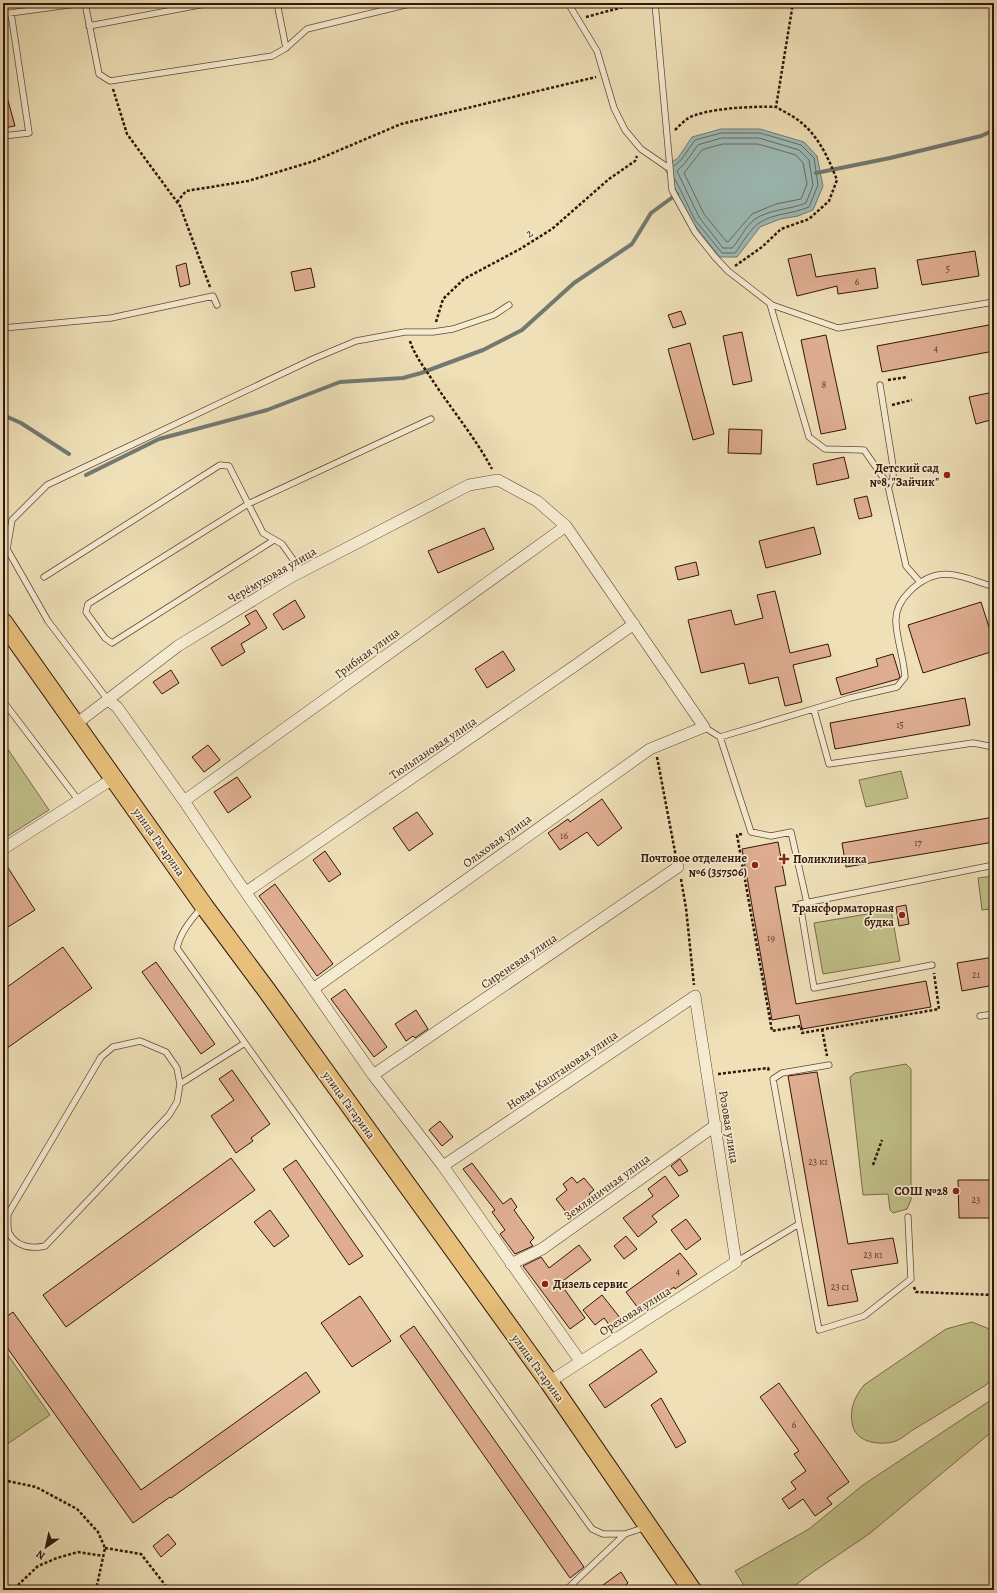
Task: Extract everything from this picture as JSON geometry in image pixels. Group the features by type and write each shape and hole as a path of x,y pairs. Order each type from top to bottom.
{"main road":[{"name":"улица Гагарина","path":"3,622 204,906 265,988 549,1382 692,1590"}],"street":[{"name":"Черёмуховая улица","path":"76,724 178,646 291,577 469,485 498,480"},
{"path":"498,480 537,500 566,526 704,727"},
{"name":"Грибная улица","path":"184,801 566,526"},
{"name":"Тюльпановая улица","path":"246,892 634,624"},
{"path":"108,700 117,707 184,801 373,1075 442,1166 580,1361"},
{"name":"Ольховая улица","path":"313,989 650,749 704,727"},
{"path":"3,849 114,778"},
{"name":"Сиреневая улица","path":"373,1075 678,867"},
{"name":"Розовая улица","path":"695,996 736,1262"},
{"name":"Новая Каштановая улица","path":"442,1166 695,996"},
{"name":"Земляничная улица","path":"511,1264 542,1249 716,1125"},
{"name":"Ореховая улица","path":"549,1382 736,1262"}],"lane":[{"path":"3,14 84,3 99,74 110,81 272,56 286,48 307,29 413,3"},
{"path":"89,26 210,3"},
{"path":"277,3 286,48"},
{"path":"568,3 597,51 614,108 625,130 641,149 670,169"},
{"path":"655,3 672,190 694,232 728,271 770,304 838,328 994,302"},
{"path":"3,136 29,133 11,13"},
{"path":"3,328 111,318 213,296 217,305"},
{"path":"770,304 809,437 825,448 864,450 889,486 906,566 920,582"},
{"path":"108,700 48,621 6,549 12,520 47,485 356,341 405,332 433,332 453,329 494,315 509,305"},
{"path":"880,385 893,466 893,479 889,486"},
{"path":"274,540 112,643 105,638 86,612 88,604 248,504 432,419"},
{"path":"44,577 220,465 229,466 263,533 282,544 302,572"},
{"path":"720,737 850,698 897,687 905,677 896,622 896,612 902,601 920,582 931,576 952,574 994,587"},
{"path":"3,701 79,801"},
{"path":"814,710 828,764 973,743 994,747"},
{"path":"704,727 720,737 751,832 771,836 791,832 807,903 800,904"},
{"path":"800,904 994,865"},
{"path":"800,904 814,988 932,964"},
{"path":"204,906 190,921 180,937 177,948 592,1529 602,1534 625,1534 648,1526"},
{"path":"980,1016 994,1014"},
{"path":"180,1084 177,1068 166,1052 140,1041 113,1047 101,1057 8,1214 9,1232 20,1244 34,1249 46,1246 170,1115 177,1102 180,1084 245,1043"},
{"path":"829,1065 782,1073 773,1078 819,1330 864,1316 911,1279 908,1217"},
{"path":"736,1262 799,1224"},
{"path":"566,1590 625,1534"}],"path":[{"path":"578,20 638,3"},
{"path":"776,107 793,3"},
{"path":"177,202 186,191 248,182 314,161 401,124 604,75"},
{"path":"110,81 127,134 180,206 213,296"},
{"path":"671,125 672,132 688,119 705,112 766,106 776,107 798,120 812,134 827,154 837,178 829,201 809,219 781,229 762,248 728,271"},
{"name":"2","path":"433,332 444,299 464,279 520,249 552,229 610,178 635,161 641,149"},
{"path":"413,348 441,393 483,453 498,480"},
{"path":"886,380 907,377"},
{"path":"883,407 912,400"},
{"path":"822,1029 829,1065"},
{"path":"708,1076 768,1068 773,1078"},
{"path":"873,1165 882,1140"},
{"path":"916,1292 994,1294"},
{"path":"3,1480 36,1487 76,1509 98,1532 105,1548 96,1590"},
{"path":"105,1548 141,1554 169,1590"},
{"path":"16,1590 19,1584 38,1566 57,1558 78,1552 103,1556"}],"shaded area":[{"path":"3,742 49,810 3,839"},
{"path":"901,771 908,798 866,807 859,780"},
{"path":"994,876 994,929 991,909 982,910 978,878"},
{"path":"891,910 900,961 823,974 814,923"},
{"path":"906,1064 911,1069 911,1200 907,1209 893,1213 890,1210 888,1194 863,1195 850,1077 855,1073"},
{"path":"972,1322 987,1328 994,1333 994,1376 986,1385 896,1441 876,1443 864,1440 860,1437 853,1427 851,1416 857,1395 864,1385 946,1329"},
{"path":"3,1348 50,1415 3,1447"},
{"path":"994,1398 994,1430 869,1534 789,1590 747,1590 735,1571 809,1529 863,1485"}],"water":[{"path":"721,129 760,129 804,142 817,156 823,186 813,210 798,216 780,219 760,227 737,257 720,257 692,222 664,167 678,158 692,137"}],"building":[{"path":"3,93 6,93 15,126 3,128"},
{"path":"975,251 979,276 922,285 917,260"},
{"path":"811,254 816,277 875,268 878,288 838,294 837,286 797,296 788,259"},
{"path":"186,263 190,284 180,287 176,266"},
{"path":"311,268 315,287 295,291 291,272"},
{"path":"681,311 686,324 673,328 668,315"},
{"path":"994,324 994,351 882,372 877,346"},
{"path":"742,332 752,381 733,385 723,336"},
{"path":"826,335 846,429 821,434 801,340"},
{"path":"690,343 714,434 693,440 668,349"},
{"path":"994,392 994,419 976,424 969,397"},
{"path":"729,429 762,430 761,454 728,453"},
{"path":"844,457 849,478 817,485 813,464"},
{"path":"867,496 872,516 859,519 854,499"},
{"path":"814,527 821,554 766,568 759,541"},
{"path":"484,528 494,549 438,573 428,551"},
{"path":"696,562 699,575 678,580 675,567"},
{"path":"775,591 790,653 828,644 831,656 793,665 802,702 785,706 778,677 749,684 744,663 701,673 688,620 731,610 735,625 763,618 757,595"},
{"path":"295,600 305,617 283,630 273,614"},
{"path":"981,602 994,643 994,651 923,673 908,625"},
{"path":"256,610 267,628 241,644 245,652 222,666 211,648 250,624 245,616"},
{"path":"503,651 515,670 487,688 475,669"},
{"path":"893,654 900,677 898,679 841,695 836,678 878,666 876,659"},
{"path":"171,670 179,683 162,694 153,682"},
{"path":"965,698 970,725 835,749 830,723"},
{"path":"208,745 220,760 204,772 192,757"},
{"path":"237,777 251,797 228,813 214,792"},
{"path":"602,799 622,828 598,846 587,832 560,850 548,833 568,819 570,822"},
{"path":"417,812 433,834 409,851 393,828"},
{"path":"994,817 994,842 846,867 842,843"},
{"path":"778,842 786,885 775,887 796,1004 926,981 931,1007 802,1029 799,1015 772,1020 742,849"},
{"path":"325,851 341,874 329,882 313,860"},
{"path":"3,860 35,910 3,930"},
{"path":"275,884 333,964 317,976 259,896"},
{"name":"Трансформаторная будка","path":"906,905 909,924 899,926 896,907"},
{"path":"63,947 92,988 3,1051 3,990"},
{"path":"994,957 994,985 962,991 957,963"},
{"path":"156,962 215,1044 201,1054 142,972"},
{"path":"345,989 387,1047 374,1057 331,999"},
{"path":"416,1010 428,1029 415,1038 413,1036 406,1041 395,1024"},
{"path":"232,1070 270,1124 251,1138 253,1141 236,1153 211,1116 234,1100 219,1079"},
{"path":"817,1072 848,1244 893,1238 898,1263 851,1270 858,1301 828,1306 788,1076"},
{"path":"440,1121 453,1137 442,1146 429,1130"},
{"path":"231,1158 255,1190 66,1327 43,1295"},
{"path":"680,1159 688,1171 679,1176 671,1166"},
{"path":"296,1160 363,1256 349,1265 283,1169"},
{"path":"472,1163 503,1204 511,1198 517,1207 514,1210 534,1238 530,1242 533,1246 515,1254 500,1234 505,1230 492,1212 495,1210 463,1169"},
{"path":"665,1176 679,1196 652,1216 657,1222 638,1237 623,1218 653,1196 648,1189"},
{"path":"572,1177 577,1183 584,1178 594,1190 589,1194 593,1199 569,1216 556,1199 567,1190 563,1184"},
{"path":"958,1180 994,1180 994,1218 959,1218"},
{"path":"270,1210 289,1236 274,1247 254,1222"},
{"path":"686,1219 701,1239 686,1250 671,1230"},
{"path":"626,1236 637,1249 624,1259 614,1246"},
{"path":"579,1245 591,1260 560,1283 585,1318 570,1329 523,1266 541,1257 549,1268"},
{"path":"680,1253 697,1274 675,1289 674,1287 641,1312 626,1292"},
{"path":"602,1295 621,1319 611,1327 604,1318 595,1325 583,1310"},
{"path":"360,1296 391,1341 352,1367 321,1323"},
{"path":"13,1312 141,1490 306,1372 320,1392 171,1498 170,1497 133,1523 3,1342 3,1319"},
{"path":"414,1326 584,1567 570,1578 400,1336"},
{"path":"641,1349 657,1372 605,1408 589,1385"},
{"path":"779,1383 849,1482 827,1498 832,1504 815,1516 803,1499 789,1509 782,1499 796,1489 791,1482 806,1471 794,1454 799,1451 760,1397"},
{"path":"661,1398 686,1442 676,1448 651,1405"},
{"path":"168,1534 176,1544 161,1557 153,1546"},
{"path":"621,1572 628,1583 619,1590 596,1590"}],"waterway":[{"path":"816,173 890,158 981,136 994,130"},
{"path":"86,475 159,439 267,410 340,382 403,378 421,373 483,350 522,330 574,283 632,244 651,213 677,194"},
{"path":"3,415 21,423 69,454"}],"place":[{"name":"Детский сад №8, \"Зайчик\"","path":"947,475"},
{"name":"Поликлиника","path":"784,859"},
{"name":"Почтовое отделение №6 (357506)","path":"755,865"},
{"name":"Трансформаторная будка","path":"902,915"},
{"name":"СОШ №28","path":"956,1191"},
{"name":"Дизель сервис","path":"545,1284"}]}
